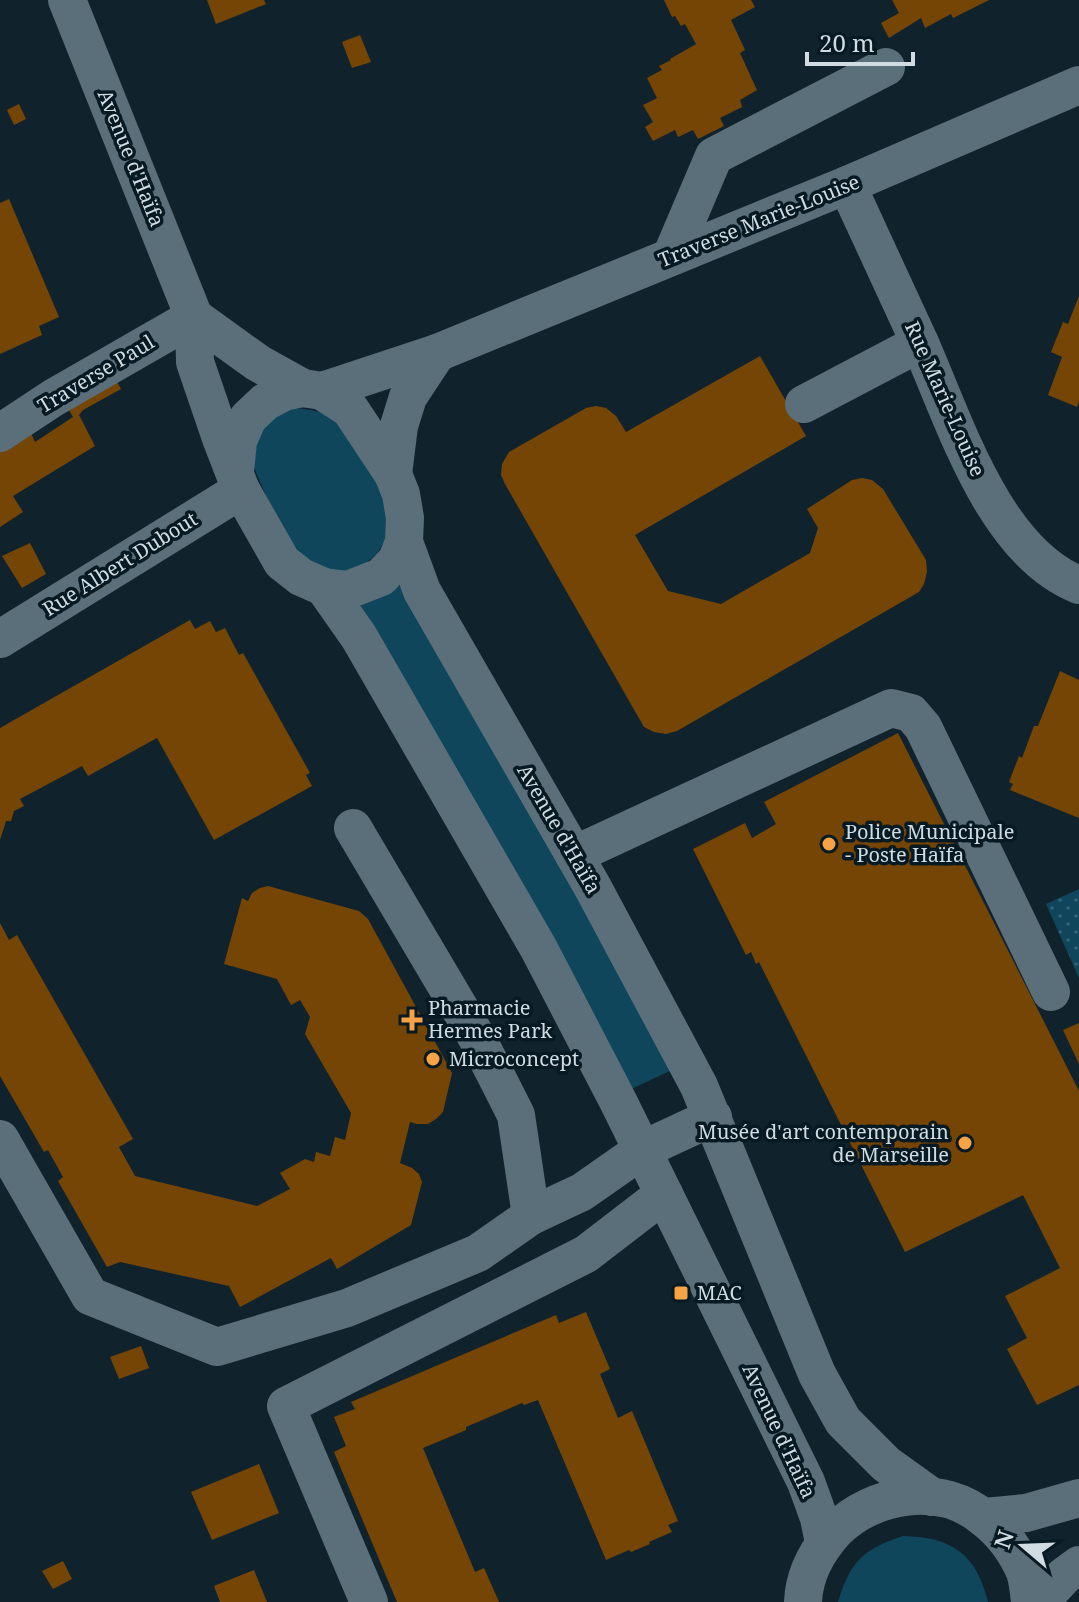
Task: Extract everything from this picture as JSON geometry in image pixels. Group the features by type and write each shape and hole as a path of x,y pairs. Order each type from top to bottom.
{"street":[{"name":"Avenue d'Haïfa","path":"67,0 194,317 195,362 238,481"},
{"path":"671,257 714,156 886,67"},
{"name":"Traverse Marie-Louise","path":"313,389 437,353 847,185 1079,85"},
{"name":"Rue Marie-Louise","path":"847,185 920,343 965,450 1004,522 1040,563 1079,585"},
{"path":"194,317 258,363 313,389 350,409 393,474 401,494 405,518 404,542 397,560 381,577 348,590 324,587 301,577 282,562 238,481 238,441 248,418 265,402 284,392 313,389"},
{"name":"Traverse Paul","path":"0,433 53,398 194,317"},
{"path":"804,404 920,343"},
{"path":"393,474 399,426 408,397 437,353"},
{"name":"Rue Albert Dubout","path":"0,639 238,481"},
{"name":"Avenue d'Haïfa","path":"404,542 422,591 574,855 699,1086 817,1374 843,1421 886,1464 932,1497"},
{"name":"Avenue d'Haïfa","path":"324,587 359,637 539,949 806,1482 824,1543"},
{"path":"574,855 891,708 911,713 923,727 1051,992"},
{"path":"353,828 476,1036 516,1115 531,1216"},
{"path":"0,1139 90,1296 217,1347 347,1308 478,1253 531,1216 582,1192 642,1150 713,1117"},
{"path":"369,1602 286,1406 586,1254 664,1194"},
{"path":"803,1602 814,1559 824,1543 846,1521 872,1505 902,1497 932,1497 959,1504 984,1517 1009,1543 1026,1575 1030,1602"},
{"path":"984,1517 1026,1513 1079,1498"},
{"path":"1040,1602 1079,1565"}],"shaded area":[{"path":"295,408 328,415 346,427 381,492 388,521 386,535 381,548 357,568 331,570 306,558 278,523 256,472 252,454 259,434 274,417"},
{"path":"397,584 408,594 674,1069 627,1091 358,615 363,601"},
{"path":"1079,889 1079,978 1046,904"},
{"path":"903,1536 935,1540 959,1551 977,1572 988,1602 838,1602 853,1567 860,1559 878,1546"}],"building":[{"path":"207,0 264,0 266,4 216,24"},
{"path":"664,0 751,0 755,7 731,20 745,50 740,53 757,90 740,100 742,107 720,118 724,126 698,139 693,130 678,137 675,130 653,141 645,127 653,122 643,105 657,98 647,78 662,70 659,66 696,44 685,24 681,26 675,16 672,17"},
{"path":"892,0 989,0 953,18 951,14 925,28 921,18 889,38 881,23 899,13"},
{"path":"360,35 371,62 352,68 342,42"},
{"path":"19,104 26,119 14,125 7,110"},
{"path":"9,199 59,317 39,326 42,335 0,354 0,203"},
{"path":"1079,296 1077,407 1048,395 1062,357 1051,352 1063,322 1068,324"},
{"path":"760,356 806,436 635,535 668,591 721,604 810,553 818,528 807,509 852,480 862,478 872,480 883,489 926,560 924,584 919,592 677,731 666,734 654,732 644,727 505,484 501,475 502,464 509,452 586,408 606,408 616,416 626,432"},
{"path":"113,375 121,389 79,415 95,446 13,496 23,512 0,527 0,447 29,429 35,442 73,417 66,405"},
{"path":"30,543 46,574 22,588 2,556"},
{"path":"190,620 195,629 210,621 216,632 225,628 239,655 243,653 310,773 306,775 312,786 214,840 157,738 88,776 82,766 20,799 24,806 14,811 11,821 6,821 0,840 0,728"},
{"path":"1060,671 1079,680 1079,818 1010,790 1013,784 1009,782 1019,756 1022,758 1034,726 1038,726"},
{"name":"Musée d'art contemporain de Marseille","path":"898,733 1079,1091 1079,1385 1037,1405 1007,1349 1027,1338 1005,1296 1060,1268 1023,1195 905,1252 759,962 756,964 751,952 746,955 693,849 745,823 752,838 776,824 764,802"},
{"path":"268,886 359,911 368,919 452,1073 443,1112 428,1124 410,1122 400,1163 419,1174 422,1182 411,1225 337,1269 331,1258 240,1307 229,1286 120,1262 107,1267 58,1181 63,1177 48,1150 44,1152 0,1076 0,923 9,940 17,935 133,1139 119,1147 135,1176 257,1206 290,1189 280,1173 305,1159 314,1162 316,1152 330,1156 335,1137 345,1140 351,1113 305,1034 310,1017 300,1000 291,1005 277,979 224,964 242,898 248,901 252,893"},
{"path":"1079,1023 1079,1064 1063,1030"},
{"path":"586,1312 610,1369 600,1374 618,1418 632,1411 678,1521 668,1525 672,1532 650,1544 606,1560 538,1400 522,1403 423,1448 475,1572 484,1568 499,1602 397,1602 334,1452 346,1446 334,1417 355,1409 351,1402 556,1315 559,1323"},
{"path":"141,1346 149,1368 119,1379 110,1357"},
{"path":"259,1464 279,1513 212,1540 191,1492"},
{"path":"63,1561 72,1579 53,1589 42,1571"},
{"path":"254,1570 267,1602 220,1602 214,1586"}],"place":[{"name":"Police Municipale - Poste Haïfa","path":"829,844"},
{"name":"Pharmacie Hermes Park","path":"412,1020"},
{"name":"Microconcept","path":"433,1059"},
{"name":"Musée d'art contemporain de Marseille","path":"965,1143"},
{"name":"MAC","path":"681,1293"}]}
